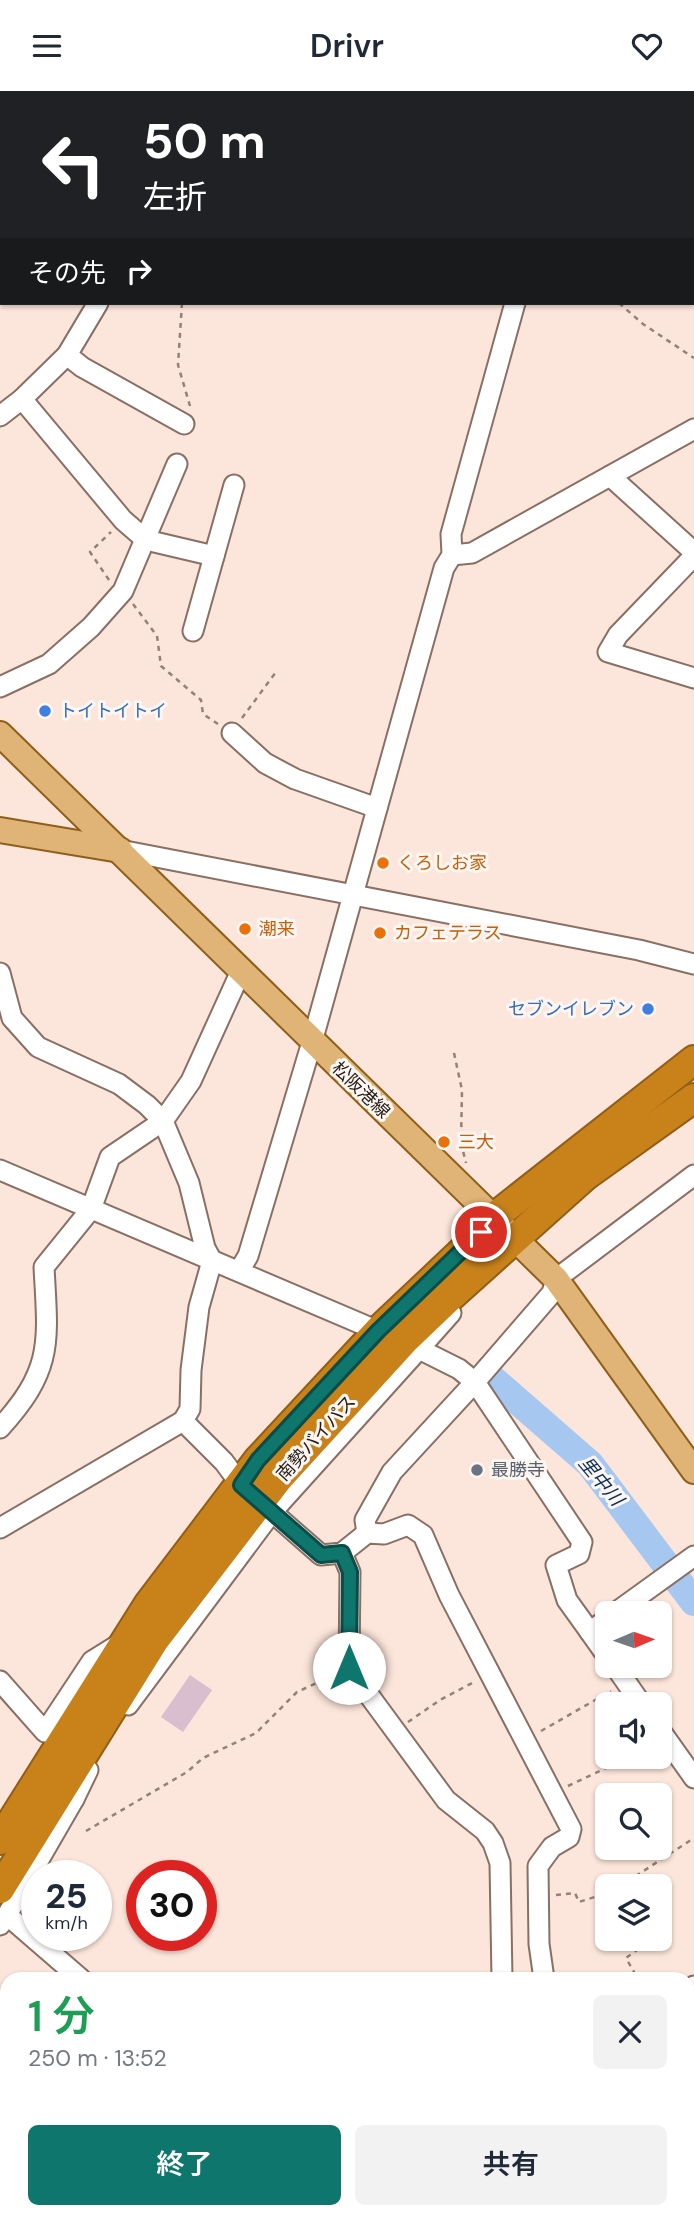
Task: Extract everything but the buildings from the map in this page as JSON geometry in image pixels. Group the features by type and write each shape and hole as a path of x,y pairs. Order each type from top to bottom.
{"highway":[{"name":"南勢バイパス","path":"2,1910 154,1641 258,1499 258,1460 378,1331 469,1245 493,1218 694,1060"},
{"name":"南勢バイパス","path":"0,1840 148,1605 258,1499 404,1341 449,1298 586,1176 694,1098"}],"main road":[{"name":"松阪港線","path":"0,734 556,1279 694,1471"},
{"path":"0,830 120,850"}],"street":[{"path":"0,416 22,399 67,355 97,305"},
{"path":"239,1271 248,1256 312,1042 444,568 452,555 451,534 514,305"},
{"path":"67,355 82,367 187,415"},
{"path":"22,399 123,520 146,540 214,556"},
{"path":"452,555 472,554 694,429"},
{"path":"0,687 49,664 90,627 123,591 177,464"},
{"path":"610,476 694,554 618,635 608,652 694,678"},
{"path":"193,631 234,485"},
{"path":"232,733 265,763 295,779 377,808"},
{"path":"120,850 639,950 694,964"},
{"path":"0,1428 30,1390 43,1363 47,1331 44,1267 90,1209 110,1157 163,1121 191,1081 242,971"},
{"path":"0,973 12,1018 38,1048 119,1084 163,1121 189,1183 205,1248 212,1261 200,1307 191,1370 190,1409 183,1421 0,1528"},
{"path":"0,1170 378,1331"},
{"path":"367,1533 365,1520 392,1472 552,1293 556,1279 694,1175"},
{"path":"258,1499 419,1349 456,1306 449,1298"},
{"path":"419,1349 459,1369 475,1382 582,1542 579,1554 556,1565 567,1600 595,1639"},
{"path":"183,1421 258,1499 321,1555 342,1553 367,1533 384,1534 408,1525 423,1535 449,1595 571,1829 569,1837 552,1847 538,1866 539,1944 543,1972"},
{"path":"342,1553 350,1572 349,1668 397,1729 446,1800 485,1831 493,1843 500,1863 502,1972"},
{"path":"632,1601 681,1566"},
{"path":"590,1632 595,1628"},
{"path":"0,1681 45,1732 92,1661 125,1641"},
{"path":"672,1747 694,1778"},
{"path":"2,1910 73,1972"}],"path":[{"path":"182,305 178,365 187,415"},
{"path":"621,305 643,324 694,358"},
{"path":"123,520 90,552 114,587 123,591 157,636 161,666 201,701 203,714 232,733 276,672"},
{"path":"454,1053 462,1090 461,1143 468,1171 459,1185"},
{"path":"86,1831 187,1772 203,1758 256,1733 296,1692 349,1668"},
{"path":"397,1729 440,1700 490,1674"},
{"path":"526,1739 614,1678"},
{"path":"553,1793 604,1769"},
{"path":"639,1874 694,1838"},
{"path":"539,1897 575,1893 579,1902 595,1897"},
{"path":"634,1972 626,1958 636,1951"}],"waterway":[{"name":"里中川","path":"490,1377 590,1464 694,1602"}],"place":[{"name":"トイトイトイ","path":"45,711"},
{"name":"くろしお家","path":"383,863"},
{"name":"潮来","path":"245,929"},
{"name":"カフェテラス","path":"380,933"},
{"name":"セブンイレブン","path":"648,1009"},
{"name":"三大","path":"444,1142"},
{"name":"最勝寺","path":"477,1470"}],"route":[{"path":"349,1668 350,1572 342,1553 321,1555 241,1485 258,1460 378,1331 481,1232"}]}
